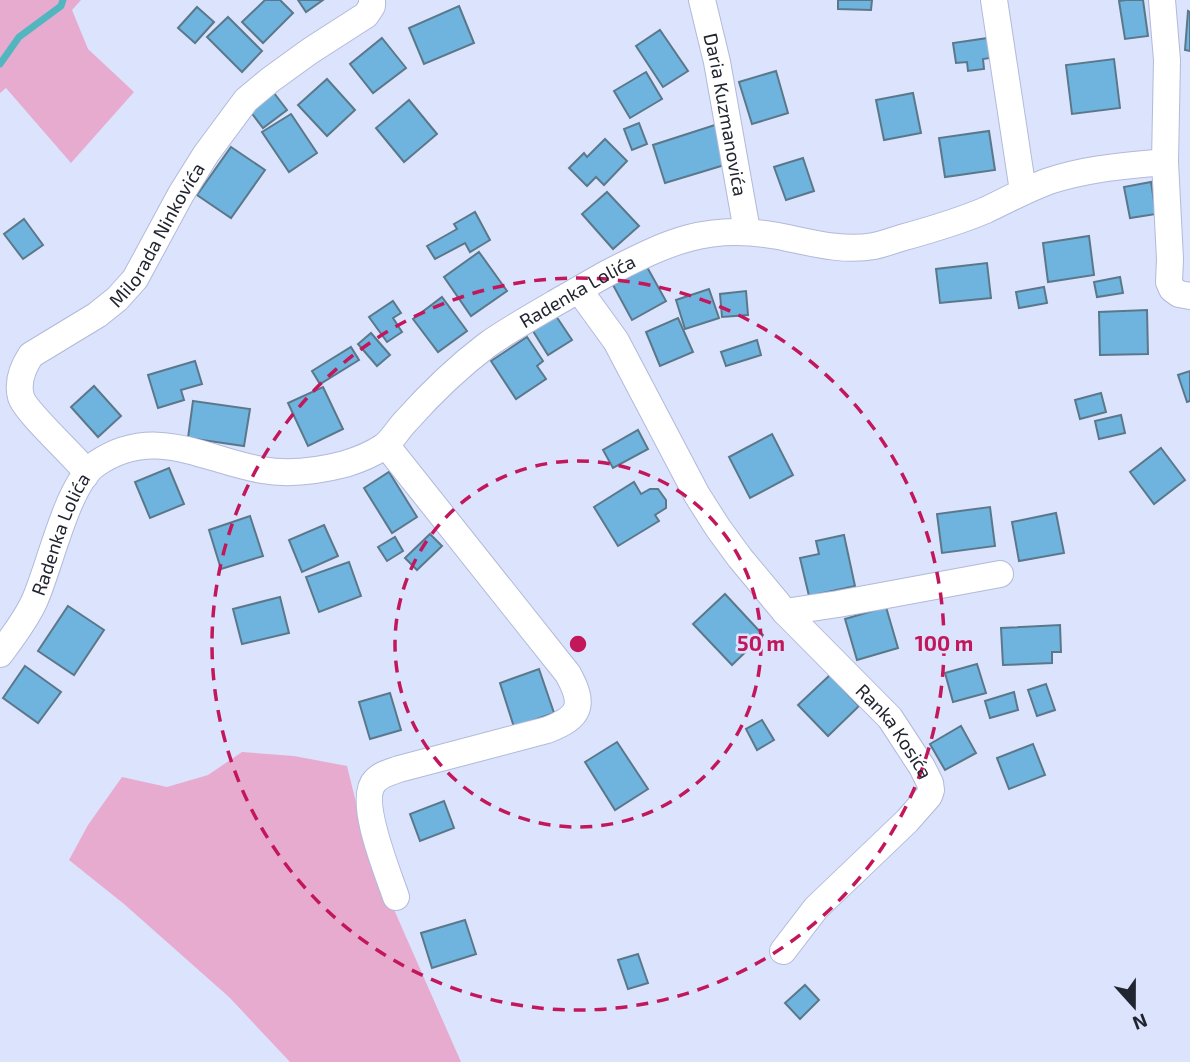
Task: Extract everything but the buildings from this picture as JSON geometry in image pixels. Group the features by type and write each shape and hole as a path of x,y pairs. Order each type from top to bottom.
{"street":[{"name":"Milorada Ninkovića","path":"85,476 83,468 24,404 20,388 25,363 31,355 97,316 117,299 135,279 181,194 206,154 246,100 300,58 366,15 372,6 372,0"},
{"name":"Daria Kuzmanovića","path":"702,0 717,62 747,231"},
{"path":"994,0 1023,191"},
{"path":"1162,0 1167,60 1165,162 1169,282 1172,289 1179,294 1190,296"},
{"name":"Radenka Lolića","path":"0,654 33,605 75,490 93,466 111,456 138,447 153,446 182,448 261,470 300,472 344,464 386,445 455,371 488,344 625,264 684,239 717,232 747,231 841,247 876,246 953,223 1048,181 1096,168 1165,162"},
{"name":"Ranka Kosića","path":"579,290 616,341 697,495 718,528 785,612 890,718 922,768 931,790 929,796 906,821 816,908 783,951"},
{"path":"386,445 568,674 578,692 579,704 574,715 564,724 399,769 373,782 368,797 370,818 396,897"},
{"path":"785,612 1000,574"}],"shaded area":[{"path":"0,0 81,0 72,10 88,49 134,92 71,163 6,88 0,93"},
{"path":"242,752 294,756 347,766 364,835 461,1062 290,1062 229,997 124,904 69,860 88,825 122,777 167,787 208,775"}],"waterway":[{"path":"0,64 19,37 61,6 63,0"}]}
